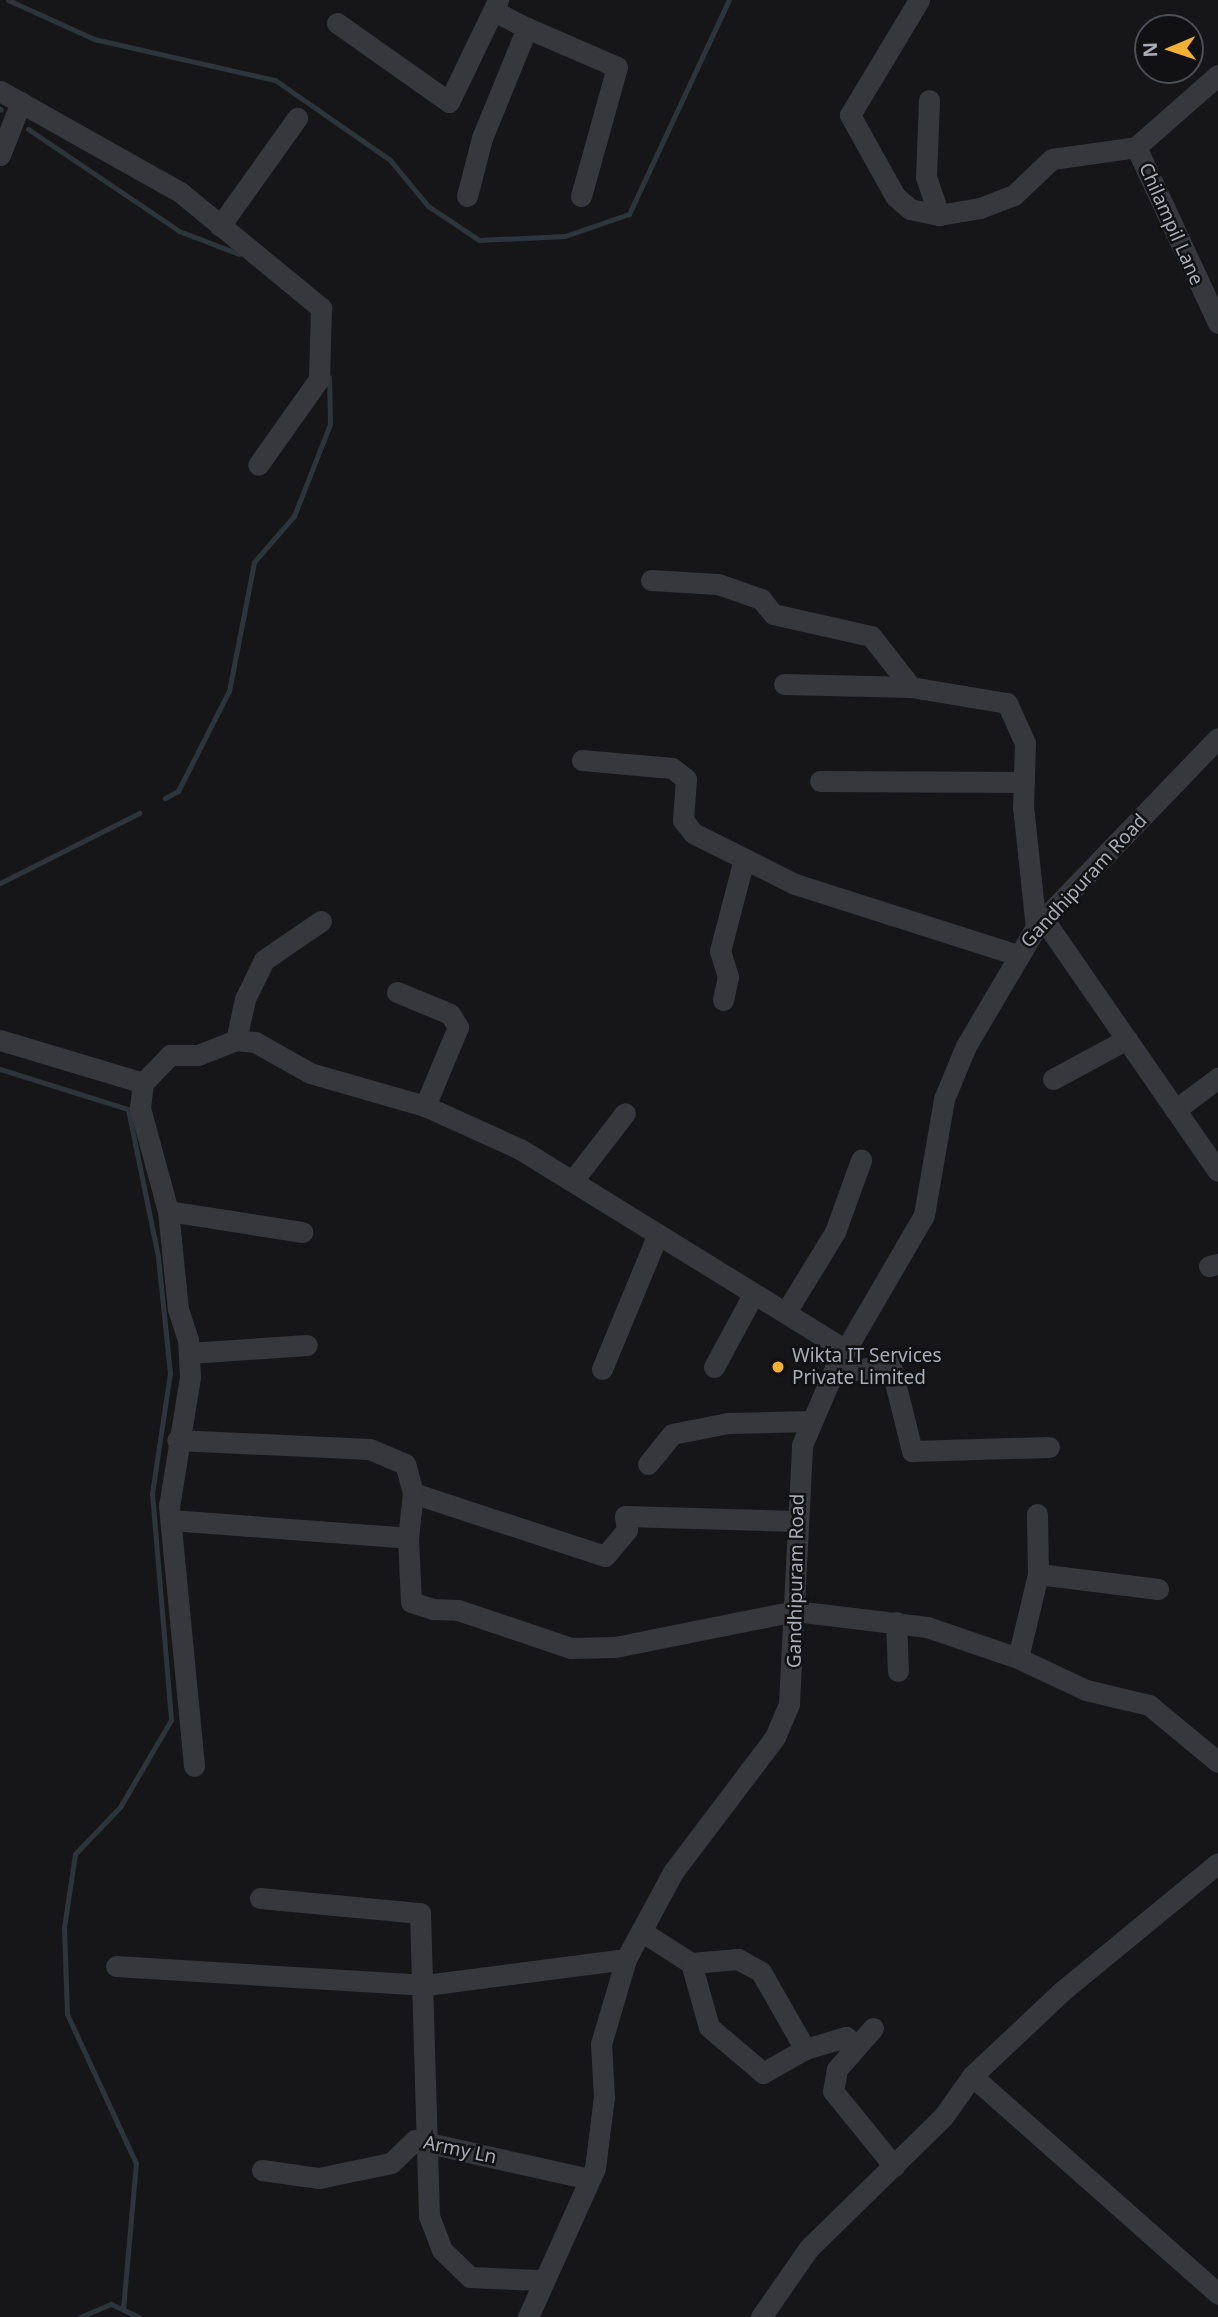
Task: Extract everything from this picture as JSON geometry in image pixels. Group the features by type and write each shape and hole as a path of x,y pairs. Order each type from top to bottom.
{"street":[{"path":"919,0 850,115 895,196 911,209 939,215 997,203 1052,159 1136,147"},
{"path":"337,23 449,102 496,6 527,28 617,67 580,196"},
{"path":"467,197 482,138 527,28"},
{"name":"Chilampil Lane","path":"1218,75 1136,147 1218,323"},
{"path":"0,91 180,192 321,308 319,379 258,465"},
{"path":"929,100 926,177 939,215"},
{"path":"0,155 21,102"},
{"path":"220,226 297,118"},
{"path":"650,580 718,584 761,599 773,614 871,635 911,687"},
{"path":"784,684 911,687 1007,703 1025,743 1024,782 1040,923 1127,1039 1218,1171"},
{"name":"Gandhipuram Road","path":"528,2317 540,2280 590,2179 601,2135 604,2022 626,1959 673,1872 775,1737 793,1684 794,1521 811,1421 841,1359 924,1215 944,1100 1017,955 1040,923 1218,738"},
{"path":"582,760 672,768 686,779 683,820 693,833 744,859 852,905 1017,955"},
{"path":"820,781 1024,782"},
{"path":"723,1000 728,977 720,951 744,859"},
{"path":"236,1040 244,999 264,960 321,921"},
{"path":"397,992 450,1014 458,1027 425,1106"},
{"path":"1053,1079 1127,1039"},
{"path":"0,1040 144,1083"},
{"path":"194,1766 171,1520 177,1440 190,1377 169,1211 140,1108 144,1083 170,1055 198,1055 236,1040 255,1042 310,1073 425,1106 574,1179 753,1295 786,1312 841,1359 859,1370 890,1362 912,1451 1049,1447"},
{"path":"1175,1110 1218,1077"},
{"path":"574,1179 625,1113"},
{"path":"786,1312 835,1231 861,1160"},
{"path":"169,1211 302,1232"},
{"path":"602,1369 658,1234"},
{"path":"714,1367 753,1295"},
{"path":"188,1353 307,1345"},
{"path":"648,1464 672,1434 728,1423 811,1421"},
{"path":"177,1440 369,1449 405,1464 414,1493 408,1538 411,1602 458,1610 572,1647 615,1647 794,1611 896,1622 1018,1658 1086,1690 1149,1705 1218,1762"},
{"path":"414,1493 605,1556 627,1530 625,1516 794,1521"},
{"path":"1018,1658 1038,1574 1037,1514"},
{"path":"171,1520 408,1538"},
{"path":"1038,1574 1158,1589"},
{"path":"896,1622 898,1671"},
{"path":"761,2317 809,2248 894,2166 972,2076 1061,1992 1218,1863"},
{"path":"260,1898 420,1913 426,1985 429,2216 451,2264 470,2277 540,2280"},
{"path":"641,1931 691,1963 737,1959 761,1972 805,2049"},
{"path":"116,1966 426,1985 626,1959"},
{"path":"691,1963 709,2027 763,2073 805,2049 846,2037 851,2053"},
{"path":"873,2028 837,2069 833,2091 894,2166"},
{"path":"972,2076 1218,2294"},
{"name":"Army Ln","path":"262,2170 319,2178 391,2163 415,2140 590,2179"}],"waterway":[{"path":"8,0 94,39 275,80 390,160 428,206 479,240 565,236 629,214 729,0"},
{"path":"28,129 179,231 239,254"},
{"path":"165,798 178,791 229,691 254,562 294,516 330,424 329,377"},
{"path":"0,883 139,813"},
{"path":"0,1069 128,1109 158,1257 170,1373 152,1493 171,1720 120,1807 75,1854 64,1928 67,2014 136,2163 123,2308"},
{"path":"80,2317 111,2304 139,2317"}],"place":[{"name":"Wikta IT Services Private Limited","path":"778,1367"}]}
